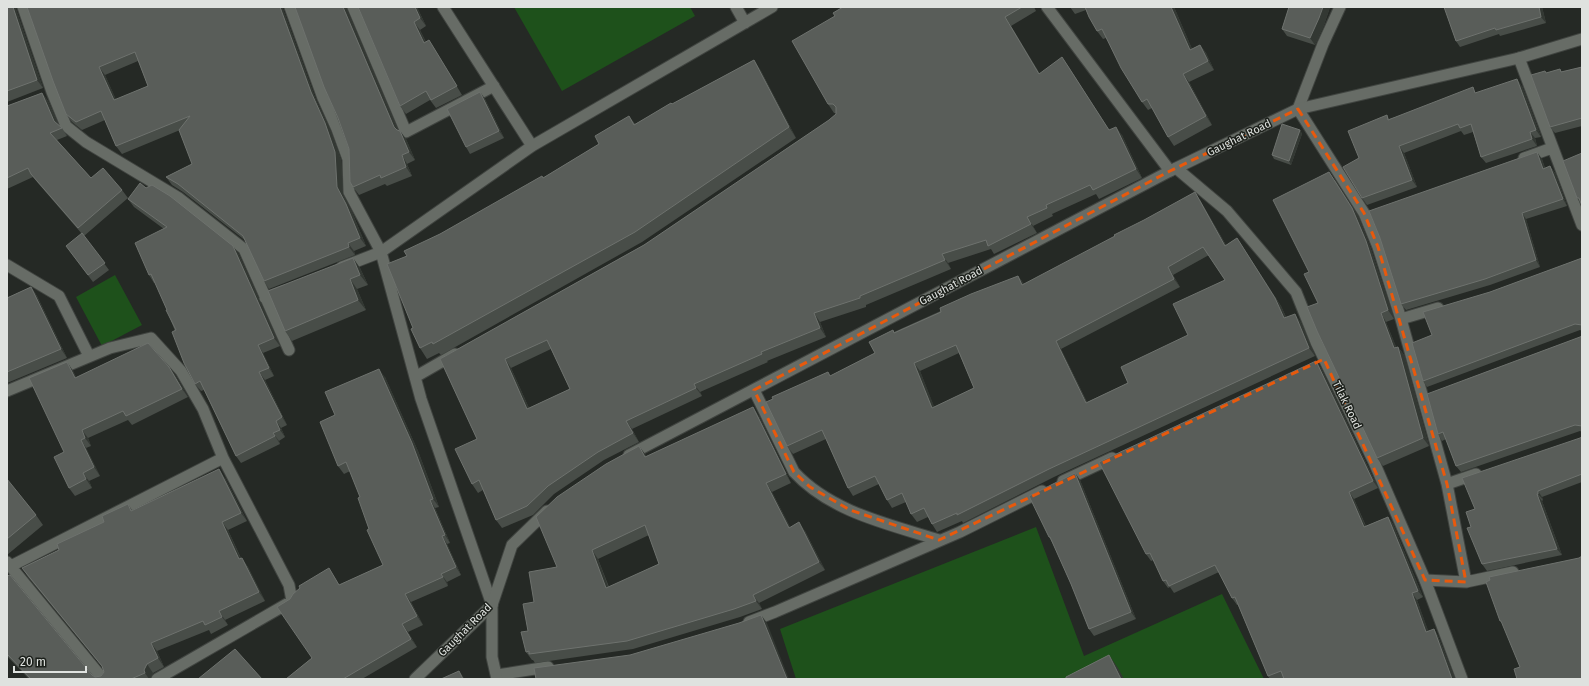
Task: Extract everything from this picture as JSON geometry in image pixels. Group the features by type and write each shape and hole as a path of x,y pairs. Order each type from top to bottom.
{"street":[{"path":"23,7 52,92 66,126 86,142 179,198 244,249 289,350"},
{"path":"290,7 323,98 348,159 350,192 381,252 421,399 492,605 492,657 497,677 556,666"},
{"path":"353,7 406,132 494,86"},
{"path":"443,7 532,146"},
{"path":"736,7 745,23"},
{"path":"330,272 381,252 532,146 772,7"},
{"name":"Tilak Road","path":"1047,7 1173,169 1227,211 1296,292 1321,361 1374,462 1425,580 1462,679"},
{"path":"1340,7 1323,44 1298,109 1368,212 1401,319 1427,395 1447,484 1466,582"},
{"name":"Gaughat Road","path":"622,459 1173,169 1298,109 1519,58 1582,39"},
{"path":"1519,58 1582,226"},
{"path":"39,97 52,92"},
{"path":"1514,161 1552,148"},
{"path":"7,265 59,296 89,356"},
{"path":"265,298 294,287"},
{"path":"1401,319 1447,306"},
{"path":"7,391 110,348 151,338 181,371 203,409 223,458 289,586 292,601 157,679"},
{"path":"415,377 463,350"},
{"path":"754,390 794,472 800,479 825,497 850,510 939,540"},
{"path":"742,624 775,612 960,532 1057,483 1121,454"},
{"path":"103,679 9,564 223,458"},
{"path":"1447,484 1484,471"},
{"name":"Gaughat Road","path":"415,679 492,605 512,545 552,506"},
{"path":"1425,580 1466,582 1520,571"}],"highlighted area":[{"path":"1298,109 1364,213 1378,247 1447,484 1466,582 1425,580 1324,359 939,540 850,510 810,487 794,472 754,390 1170,171"}],"green space":[{"path":"514,7 690,7 695,16 562,91"},
{"path":"115,275 142,325 102,346 76,297"},
{"path":"1036,527 1084,656 1222,594 1264,679 796,679 780,629"}],"building":[{"path":"7,7 13,7 37,80 7,91"},
{"path":"27,7 280,7 335,152 337,187 346,204 360,238 348,243 349,247 264,281 243,236 178,184 166,177 192,164 179,130 190,116 116,146 101,111 76,122 66,114","holes":["135,52 148,86 114,100 99,67"]},
{"path":"295,7 343,7 394,127 400,131 409,152 402,155 406,167 381,178 380,175 353,187 350,182 349,149 338,118 324,87"},
{"path":"358,7 415,7 420,18 414,22 424,43 429,40 457,86 431,100 426,91 400,106"},
{"path":"843,7 1022,7 1005,17 1039,74 1062,57 1109,130 1116,127 1136,169 1093,190 1090,185 1046,205 1047,208 1027,217 1031,224 988,246 986,240 942,254 945,260 860,296 860,298 814,313 820,328 761,352 762,354 694,384 696,388 626,421 633,433 598,452 548,486 527,506 496,520 479,480 472,484 455,449 477,439 440,359 644,245 836,114 836,107 833,104 828,104 792,41 835,16 833,13","holes":["547,340 570,389 527,409 505,359"]},
{"path":"1085,7 1171,7 1190,50 1200,45 1208,61 1183,74 1206,116 1168,137 1147,99 1142,102 1121,68 1102,29 1097,31"},
{"path":"1289,7 1323,7 1310,38 1282,29"},
{"path":"1444,7 1539,7 1541,17 1496,30 1495,28 1456,41"},
{"path":"754,60 789,127 635,232 433,344 432,342 420,348 411,329 413,328 387,264 407,256 404,251 440,234 542,176 543,178 599,144 595,136 629,116 634,125 671,103 672,104"},
{"path":"1582,67 1582,118 1550,127 1531,75 1545,71 1546,73 1560,69 1561,72"},
{"path":"1517,79 1536,130 1530,132 1532,139 1481,157 1471,124 1460,128 1458,124 1399,146 1412,180 1362,198 1343,167 1359,158 1348,131 1387,115 1388,120 1473,87 1475,93"},
{"path":"480,92 499,131 466,147 447,109"},
{"path":"42,93 54,121 62,128 50,133 91,178 103,168 122,190 78,228 31,174 28,168 7,178 7,106"},
{"path":"1282,124 1300,130 1289,161 1272,155"},
{"path":"1537,152 1543,169 1550,166 1563,199 1522,213 1536,260 1485,279 1401,304 1380,238 1369,211"},
{"path":"1582,153 1582,206 1579,198 1577,198 1563,161"},
{"path":"1329,172 1352,208 1366,241 1388,310 1381,313 1394,348 1398,347 1423,438 1377,458 1307,307 1318,303 1304,274 1309,272 1273,200"},
{"path":"140,183 146,188 152,185 170,196 233,246 274,338 258,345 269,368 259,372 282,417 276,421 280,430 273,433 275,436 236,456 200,381 195,384 184,363 172,332 176,330 151,274 149,275 135,243 167,227 128,199"},
{"path":"1195,192 1225,246 1237,238 1275,298 1284,318 1295,314 1309,348 1049,469 957,515 957,513 932,524 924,508 911,514 902,493 887,500 875,476 848,488 822,430 787,446 766,402 773,399 772,397 828,372 830,376 875,353 869,342 893,330 894,333 941,312 940,308 1018,276 1022,285","holes":["1203,247 1225,280 1173,304 1188,335 1121,367 1128,383 1086,403 1056,341 1174,279 1168,267","956,345 974,388 932,408 914,363"]},
{"path":"82,233 105,263 88,275 66,246"},
{"path":"353,258 360,275 350,279 358,300 285,331 268,291"},
{"path":"1582,258 1582,325 1575,324 1423,381 1412,343 1432,335 1423,312 1490,292"},
{"path":"31,287 61,349 7,372 7,298"},
{"path":"1582,336 1582,426 1575,425 1456,466 1443,432 1438,434 1427,394"},
{"path":"148,343 169,367 182,389 126,416 123,411 82,430 85,438 81,440 94,467 83,473 86,479 69,488 54,457 64,452 29,378 67,362 75,378"},
{"path":"1316,361 1373,481 1349,492 1364,527 1388,517 1418,591 1412,593 1426,632 1434,629 1452,679 1284,679 1281,671 1268,676 1235,597 1232,598 1215,565 1169,586 1166,580 1163,581 1150,553 1146,554 1099,462"},
{"path":"379,369 412,443 433,499 430,500 445,535 442,536 456,567 441,574 443,577 405,594 417,616 402,624 411,639 343,679 286,679 312,658 277,607 290,599 300,588 299,586 329,568 339,585 383,565 367,530 369,529 358,498 360,497 346,462 338,466 320,422 335,415 325,392"},
{"path":"753,407 786,474 766,483 789,528 799,522 819,562 753,595 756,601 734,609 627,641 529,654 529,651 526,652 521,632 528,631 523,604 534,602 529,572 557,567 536,517 557,497 606,464 639,446 645,457","holes":["645,525 659,564 606,588 592,550"]},
{"path":"1582,437 1582,474 1538,491 1537,494 1557,549 1482,564 1467,528 1471,527 1466,512 1475,509 1462,478"},
{"path":"219,469 241,513 222,522 239,559 242,558 259,592 219,611 222,617 205,625 203,621 151,643 158,658 147,664 144,670 145,673 131,679 31,679 7,654 7,576 10,575 92,675 95,677 101,676 104,672 102,666 22,568 59,550 57,544 104,522 102,516 128,504 131,511"},
{"path":"1075,473 1131,612 1089,629 1050,537 1029,496"},
{"path":"7,479 36,515 7,539"},
{"path":"1582,556 1582,679 1517,679 1514,669 1520,667 1500,621 1486,582 1490,580 1489,577 1579,558"},
{"path":"761,615 787,679 536,679 534,668 630,655 739,623"},
{"path":"235,649 262,679 198,679"},
{"path":"1109,655 1121,679 1066,679 1066,677"},
{"path":"459,671 463,679 441,679"}]}
